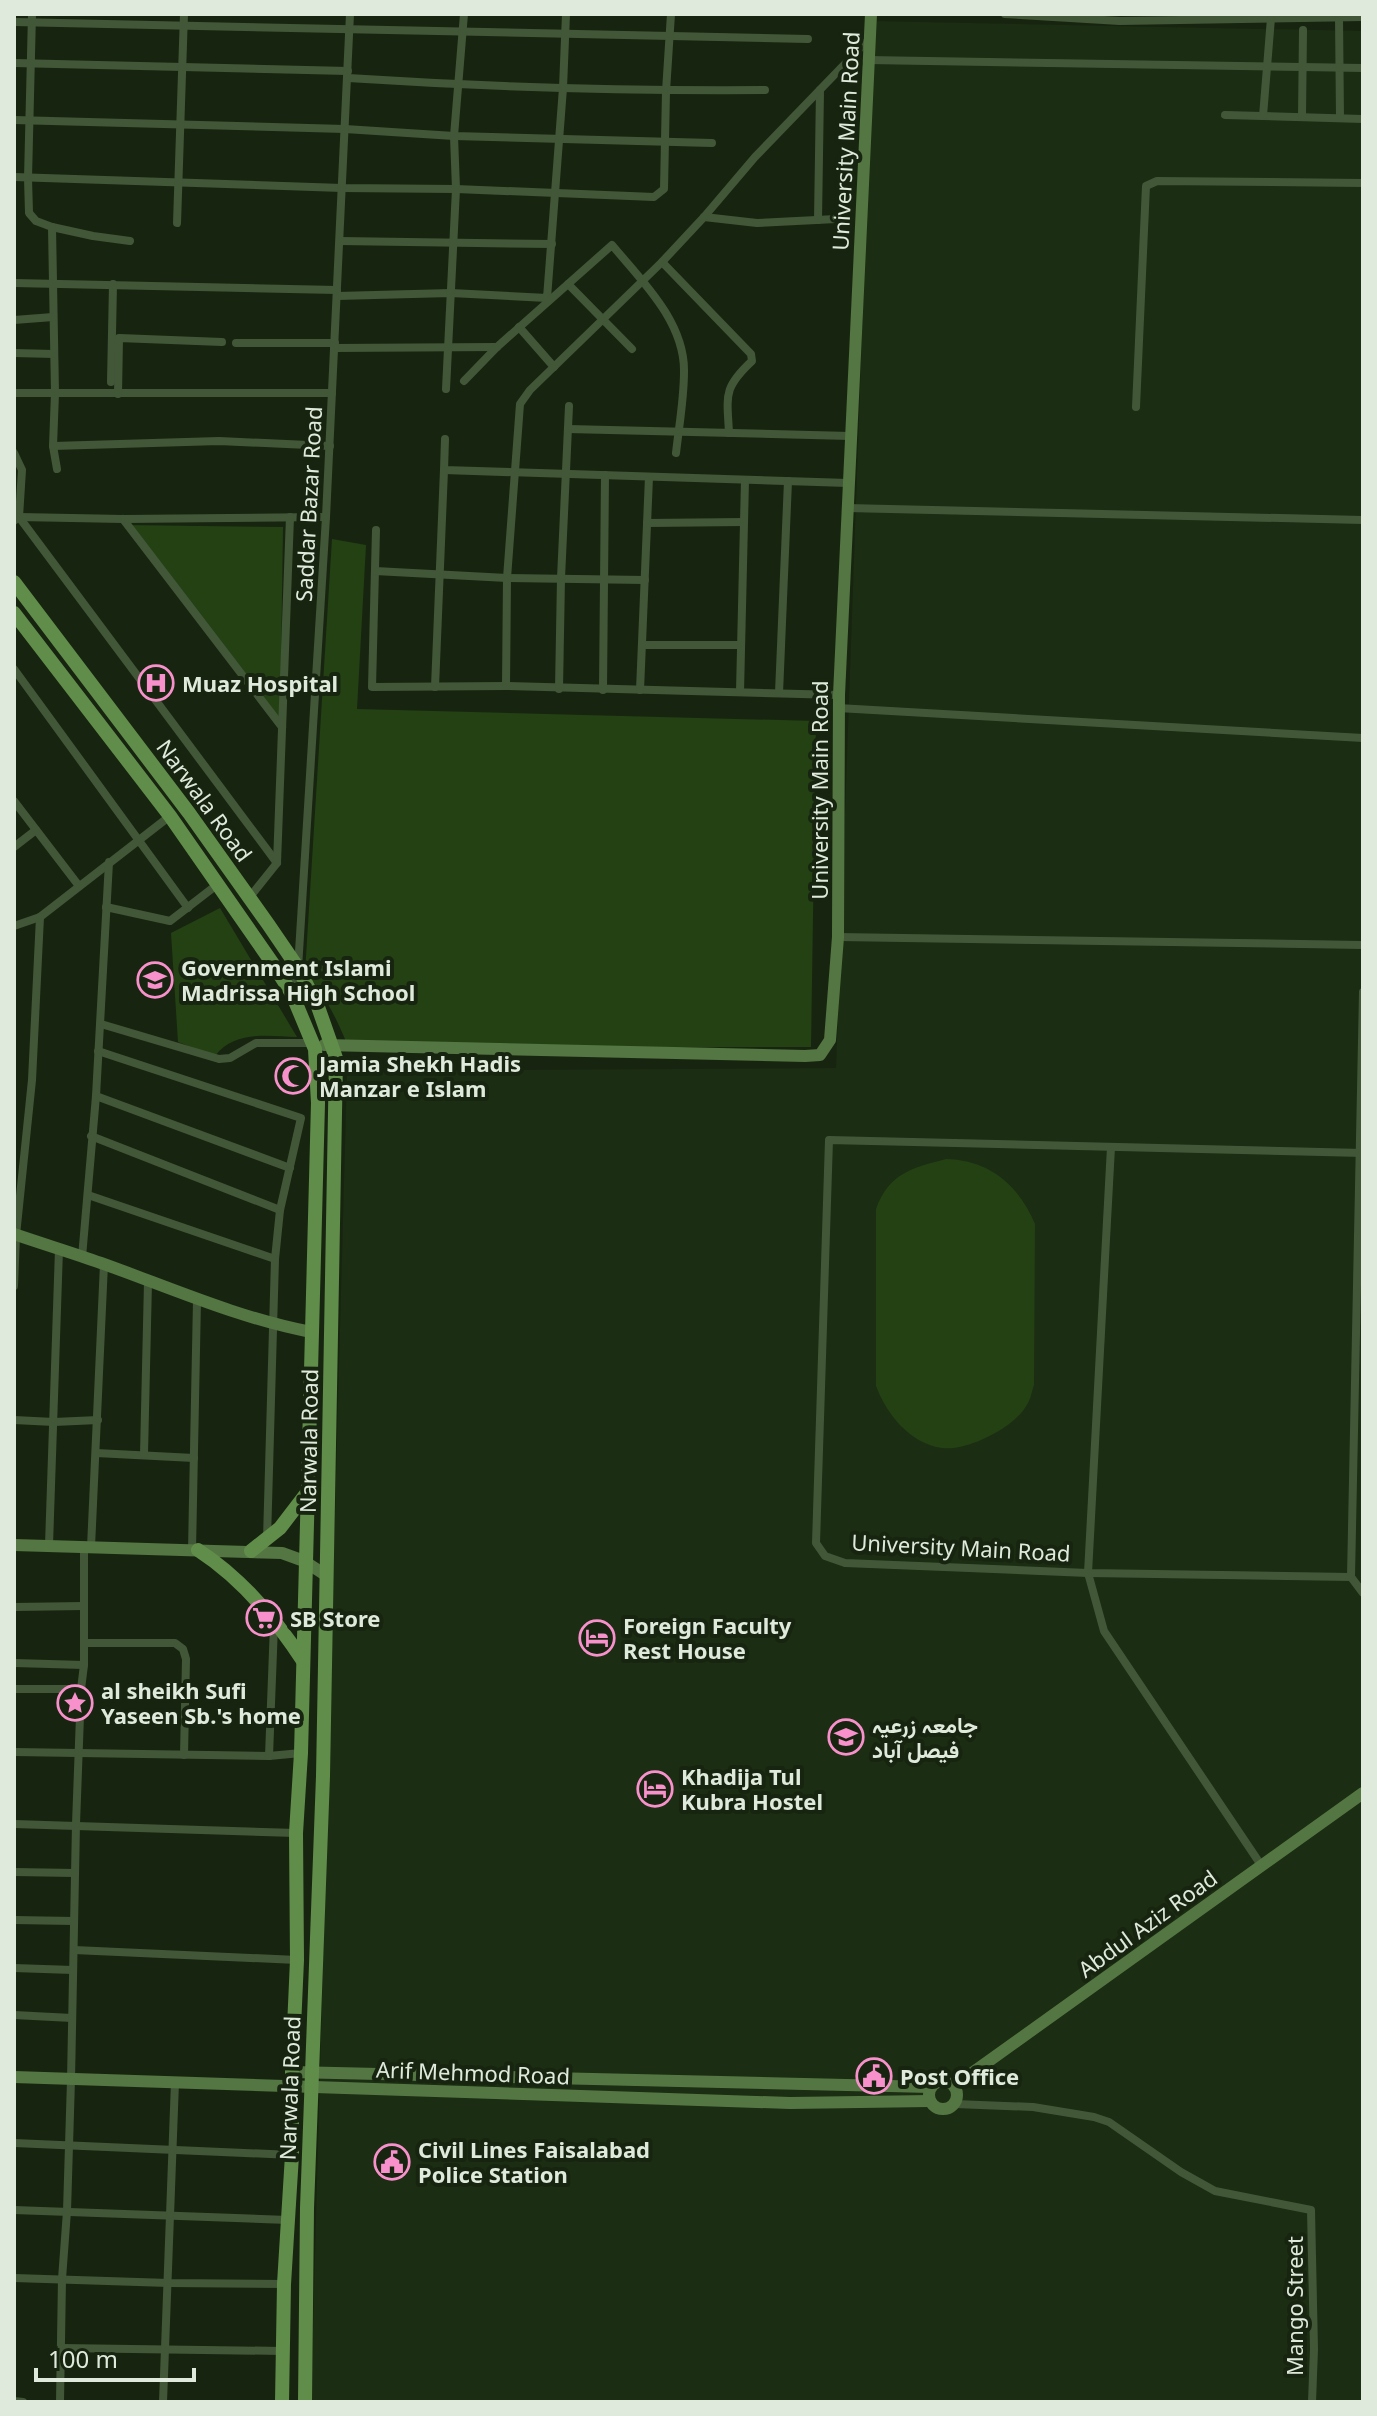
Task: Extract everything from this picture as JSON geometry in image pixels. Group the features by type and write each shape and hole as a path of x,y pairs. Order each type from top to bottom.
{"main road":[{"name":"Narwala Road","path":"14,582 189,813 298,968 317,1004 336,1058 323,1776 307,2208 305,2402"},
{"name":"Narwala Road","path":"14,613 170,816 218,884 292,994 313,1043 318,1103 301,1753 296,1833 297,1960 292,2155 284,2284 282,2402"},
{"path":"251,1551 267,1546 307,1493"},
{"path":"195,1550 219,1563 243,1585 303,1661"}],"street":[{"path":"177,223 184,14"},
{"name":"Saddar Bazar Road","path":"292,994 298,968 326,517 350,14"},
{"path":"446,389 456,189 454,136 464,14"},
{"path":"14,283 547,298 566,14"},
{"path":"14,177 654,197 664,189 671,14"},
{"name":"University Main Road","path":"313,1043 547,1052 820,1055 830,1040 838,937 838,701 871,14"},
{"path":"1005,14 1120,21 1363,17"},
{"path":"1339,17 1340,118"},
{"path":"32,18 29,213 36,221 52,227 130,241"},
{"path":"14,22 32,18 184,25 808,39"},
{"path":"1263,116 1271,18"},
{"path":"1302,117 1303,30"},
{"path":"506,686 507,578 520,404 530,390 662,262 755,157 869,39"},
{"path":"868,60 1363,68"},
{"path":"14,63 348,74 458,85 666,91 765,90"},
{"path":"818,220 820,89"},
{"path":"1225,115 1363,119"},
{"path":"14,120 712,143"},
{"path":"1136,407 1146,186 1157,181 1363,183"},
{"path":"704,217 757,223 836,219"},
{"path":"52,227 53,446 57,469"},
{"path":"340,241 552,244"},
{"path":"464,381 497,347 612,245 661,306 682,350 684,371 676,453"},
{"path":"662,262 751,354 752,361 735,377 727,391 729,433"},
{"path":"111,382 113,284"},
{"path":"568,284 632,349"},
{"path":"14,320 53,317"},
{"path":"519,327 554,367"},
{"path":"118,394 119,338 222,342"},
{"path":"236,343 497,347"},
{"path":"14,353 54,354"},
{"path":"14,393 332,393"},
{"path":"559,689 569,406"},
{"path":"568,429 850,436"},
{"path":"435,687 445,439"},
{"path":"53,446 219,441 330,446"},
{"path":"14,453 22,470 16,519 277,863"},
{"path":"444,470 848,483"},
{"path":"603,690 605,475"},
{"path":"640,690 649,477"},
{"path":"740,692 745,480"},
{"path":"779,693 788,481"},
{"path":"847,508 1363,520"},
{"path":"249,898 277,863 290,517"},
{"path":"16,519 326,517"},
{"path":"123,519 282,727"},
{"path":"647,523 744,522"},
{"path":"376,530 372,687 506,686 779,693 838,701 1363,738"},
{"path":"375,571 507,578 645,580"},
{"path":"642,645 741,645"},
{"path":"14,669 188,908"},
{"path":"14,801 79,886"},
{"path":"14,926 40,917 170,816"},
{"path":"14,847 36,830"},
{"path":"82,1257 101,1024 109,862"},
{"path":"106,907 170,921 218,884"},
{"path":"14,1286 15,1234 32,1080 40,917"},
{"path":"838,937 1363,945"},
{"path":"1363,992 1351,1577 1363,1593"},
{"path":"101,1024 219,1059 230,1058 256,1043 313,1043"},
{"path":"98,1051 301,1118 280,1210 275,1259 267,1546 304,1561 327,1576"},
{"path":"96,1096 290,1168"},
{"path":"91,1136 280,1210"},
{"name":"University Main Road","path":"1111,1147 829,1140 816,1543 825,1556 845,1563 1088,1573 1351,1577"},
{"path":"1261,1865 1104,1631 1088,1573 1111,1147 1361,1152"},
{"path":"88,1195 275,1259"},
{"path":"15,1234 197,1300 275,1325 311,1332"},
{"path":"49,1545 59,1249"},
{"path":"60,2402 84,1606 98,1420 104,1264"},
{"path":"144,1454 148,1282"},
{"path":"195,1550 197,1300"},
{"path":"14,1420 98,1420"},
{"path":"96,1453 194,1458"},
{"path":"14,1545 251,1551"},
{"path":"14,1607 84,1606"},
{"path":"269,1756 274,1621"},
{"path":"84,1643 175,1643 183,1649 186,1659 184,1755"},
{"path":"14,1663 84,1665"},
{"path":"14,1689 81,1689"},
{"path":"14,1752 269,1756 301,1753"},
{"name":"Abdul Aziz Road","path":"954,2086 1363,1793"},
{"path":"14,1824 296,1833"},
{"path":"14,1872 75,1873"},
{"path":"14,1920 74,1921"},
{"path":"74,1950 297,1960"},
{"path":"14,1968 73,1970"},
{"path":"14,2015 72,2018"},
{"path":"451,2076 451,2091"},
{"path":"14,2077 175,2082 451,2076 931,2087 942,2080 954,2086 958,2094 955,2104 937,2108 930,2101 931,2087"},
{"name":"Arif Mehmod Road","path":"312,2079 451,2091 749,2101 930,2101"},
{"path":"623,2097 624,2080"},
{"path":"163,2402 175,2082"},
{"path":"749,2101 750,2083"},
{"name":"Mango Street","path":"955,2104 1033,2107 1094,2117 1109,2122 1181,2172 1215,2191 1311,2210 1312,2402"},
{"path":"14,2143 292,2155"},
{"path":"14,2210 288,2220"},
{"path":"14,2278 284,2284"},
{"path":"61,2348 283,2351"},
{"path":"14,2401 23,2402"}],"shaded area":[{"name":"جامعہ زرعیہ فیصل آباد","path":"873,21 1363,31 1363,2402 311,2402 347,1071 836,1068"},
{"path":"124,525 283,527 280,730"},
{"path":"332,539 366,545 357,709 816,721 811,1047 349,1048 325,999 305,973"},
{"path":"220,908 297,1037 242,1038 215,1056 178,1042 171,933"},
{"path":"946,1159 976,1164 1001,1177 1020,1198 1035,1224 1034,1385 1029,1401 1022,1412 1002,1429 965,1446 953,1448 930,1445 910,1434 886,1407 876,1386 876,1209 888,1187 903,1174"}],"place":[{"name":"Muaz Hospital","path":"156,683"},
{"name":"Government Islami Madrissa High School","path":"155,980"},
{"name":"Jamia Shekh Hadis Manzar e Islam","path":"293,1076"},
{"name":"SB Store","path":"264,1618"},
{"name":"Foreign Faculty Rest House","path":"597,1638"},
{"name":"al sheikh Sufi Yaseen Sb.'s home","path":"75,1703"},
{"name":"جامعہ زرعیہ فیصل آباد","path":"846,1737"},
{"name":"Khadija Tul Kubra Hostel","path":"655,1789"},
{"name":"Post Office","path":"874,2076"},
{"name":"Civil Lines Faisalabad Police Station","path":"392,2162"}]}
